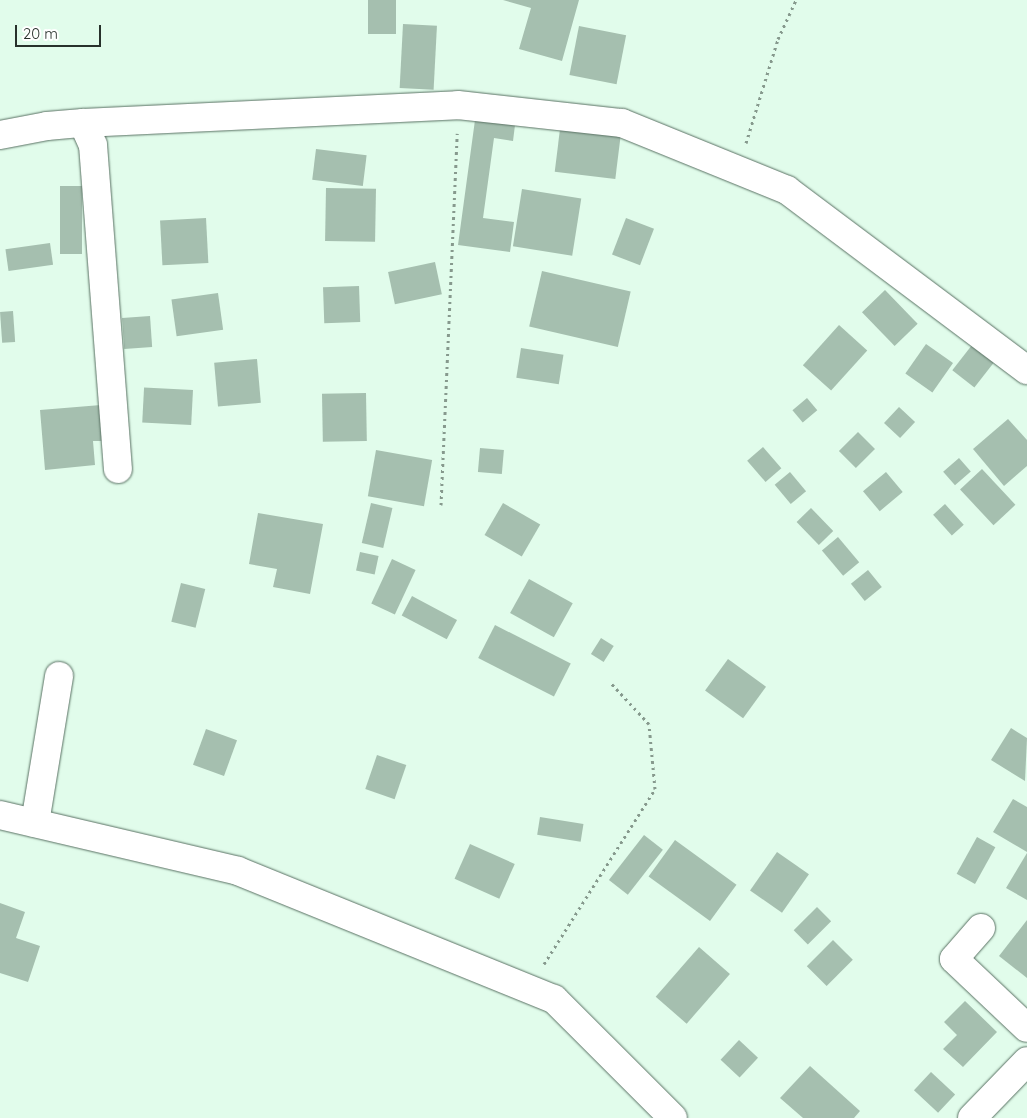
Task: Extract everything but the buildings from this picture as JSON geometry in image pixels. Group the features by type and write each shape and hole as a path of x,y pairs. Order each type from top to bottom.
{"street":[{"path":"0,135 46,126 83,123 458,105 622,123 787,190 1027,370"},
{"path":"83,123 93,145 118,469"},
{"path":"35,823 59,676"},
{"path":"0,815 238,871 554,999 673,1118"},
{"path":"981,928 954,959 1027,1028"},
{"path":"972,1118 996,1107 1027,1061"}],"path":[{"path":"738,170 778,39 796,0"},
{"path":"441,505 458,105"},
{"path":"529,988 655,789 649,724 611,683"}]}
